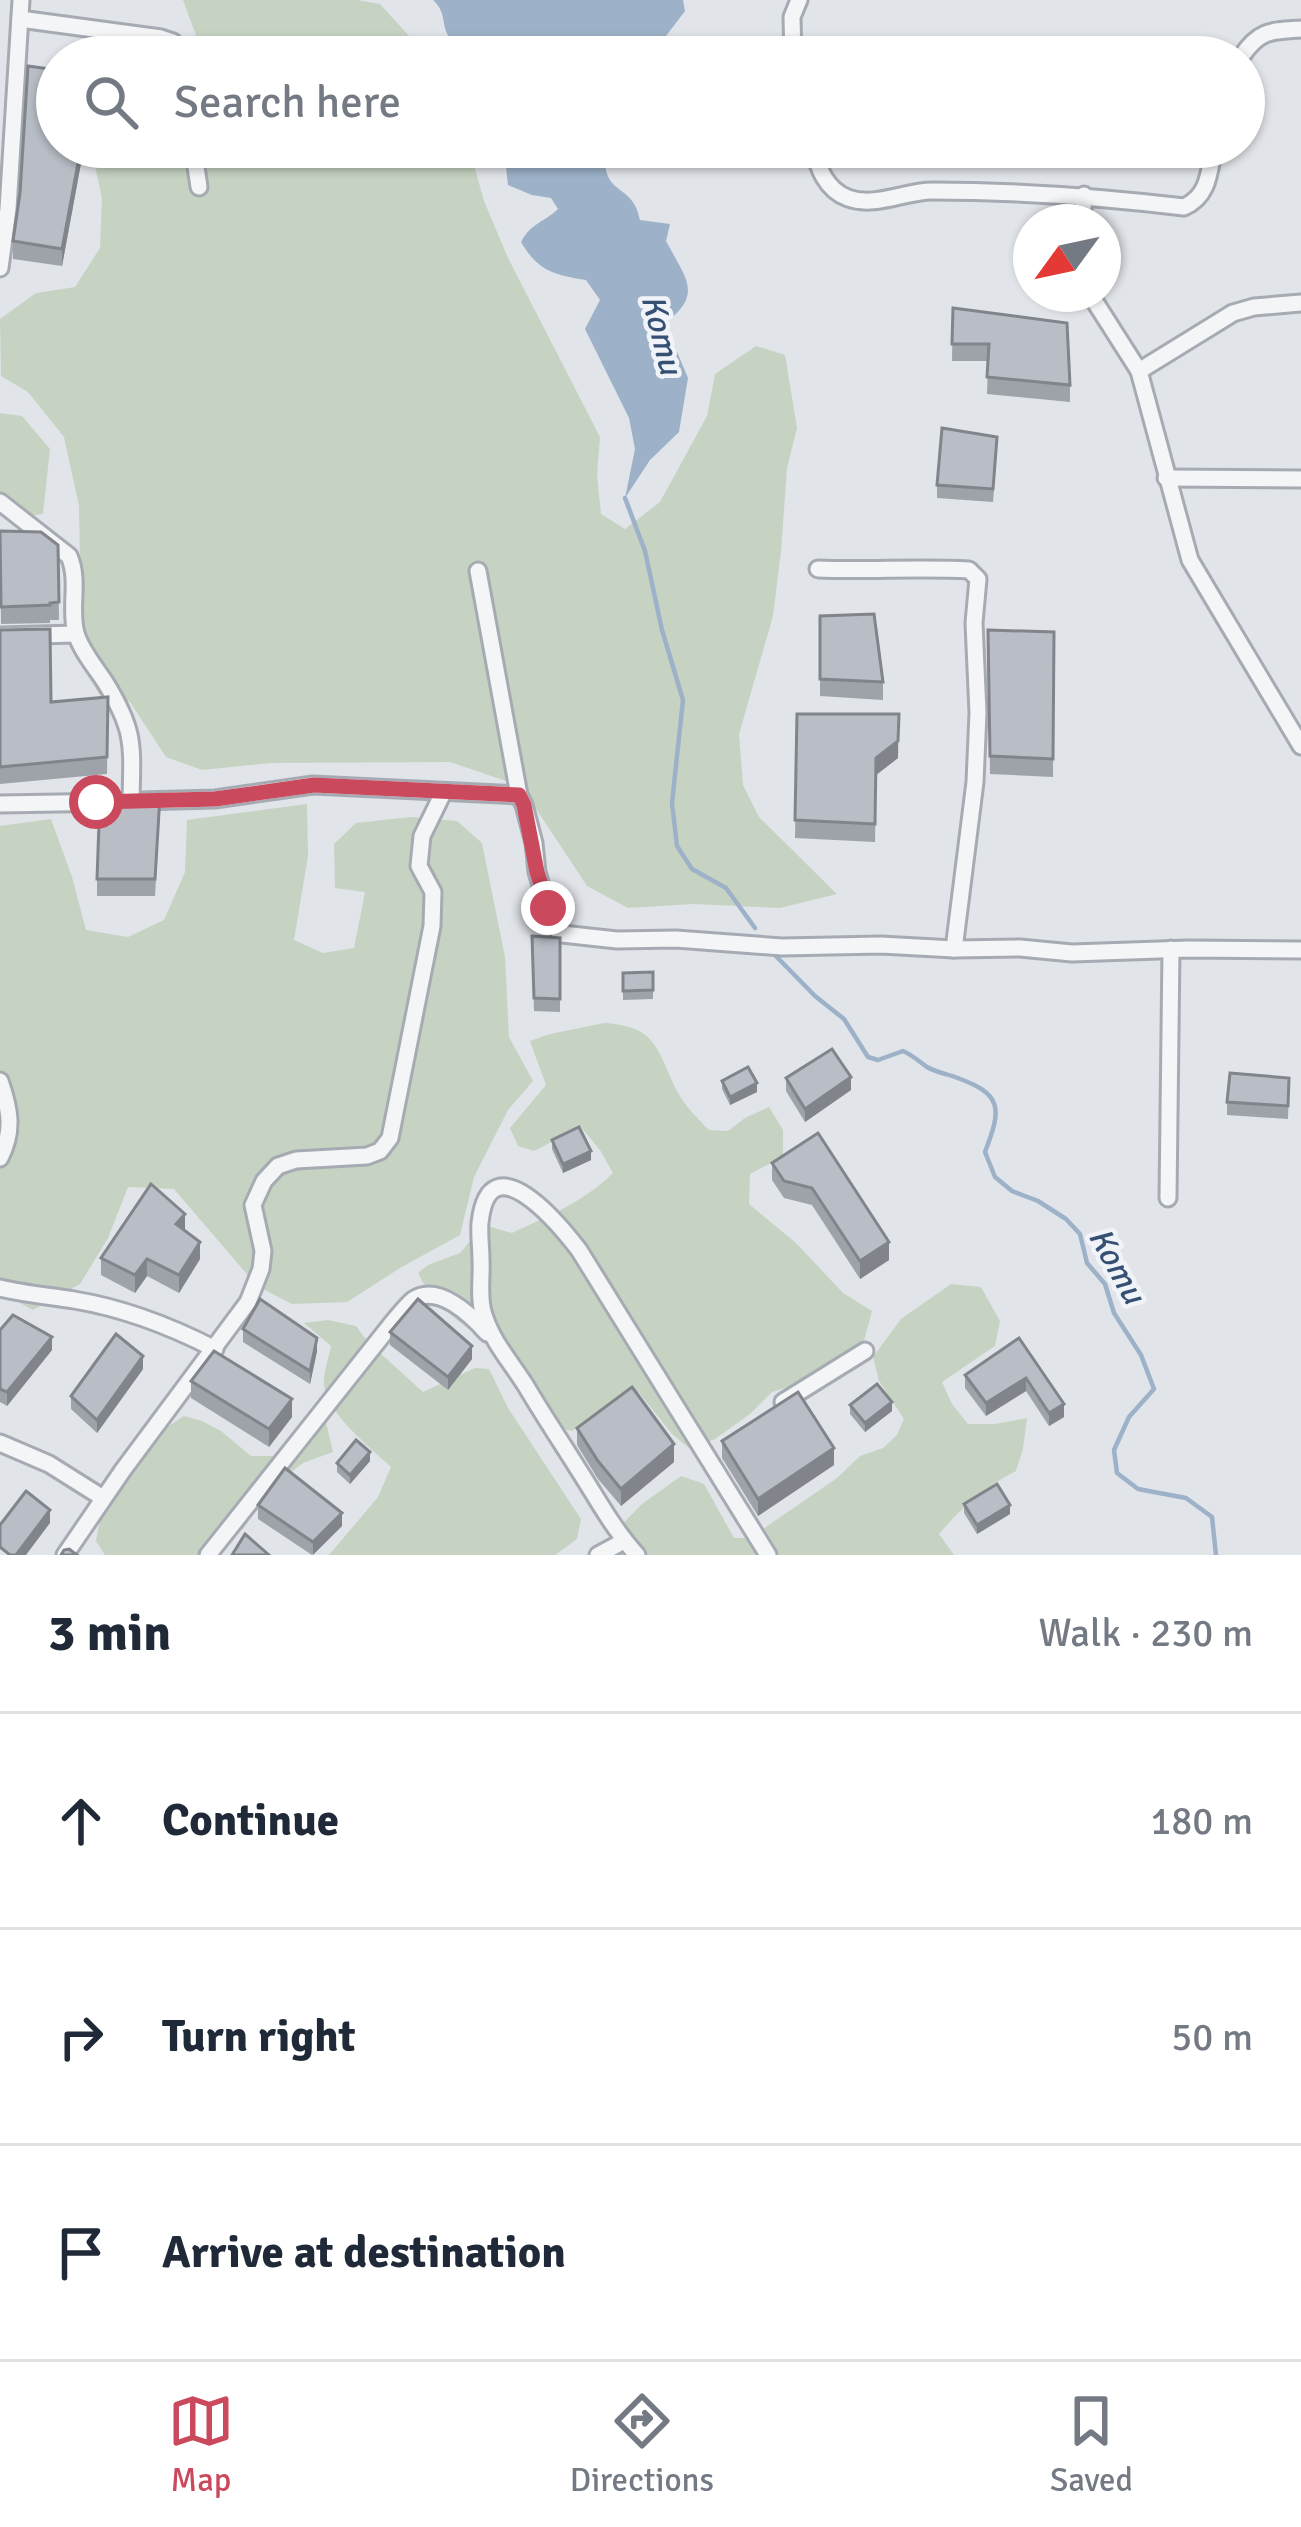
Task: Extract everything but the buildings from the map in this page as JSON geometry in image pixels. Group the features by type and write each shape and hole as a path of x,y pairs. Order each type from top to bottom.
{"street":[{"path":"0,268 21,0"},
{"path":"792,36 792,17 799,0"},
{"path":"20,20 145,36"},
{"path":"1260,36 1301,29"},
{"path":"196,168 199,188"},
{"path":"819,168 829,185 847,198 866,202 925,191 1084,195 1184,207 1198,201 1210,168"},
{"path":"1083,204 1084,195"},
{"path":"1139,371 1233,313 1301,305"},
{"path":"1101,312 1139,371 1190,560 1301,746"},
{"path":"1166,478 1301,479"},
{"path":"0,502 69,556 74,567 76,634 129,726 131,801"},
{"path":"818,568 969,570 978,578 975,782 954,949"},
{"path":"478,571 519,795 553,926 562,934 782,947 881,944 1072,953 1301,950"},
{"path":"0,636 76,634"},
{"path":"0,804 215,799 314,785 519,795"},
{"path":"65,1555 248,1302 263,1251 253,1205 265,1181 278,1166 296,1160 368,1156 390,1138 432,926 433,892 419,866 422,836 443,793"},
{"path":"1168,1198 1171,950"},
{"path":"0,1081 11,1116 0,1158"},
{"path":"493,1340 481,1308 480,1220 489,1196 497,1189 512,1188 530,1196 579,1250 768,1555"},
{"path":"0,1288 100,1305 215,1349"},
{"path":"208,1555 393,1322 416,1298 434,1294 469,1313 493,1340 637,1555"},
{"path":"770,1411 865,1351"},
{"path":"0,1443 49,1464 103,1498"},
{"path":"706,1454 722,1443"},
{"path":"598,1555 624,1541"}],"green space":[{"path":"183,0 357,0 380,4 409,36 196,36"},
{"path":"95,168 475,168 508,258 600,437 601,514 625,529 660,502 707,416 715,374 756,346 785,355 797,428 787,468 773,616 739,734 743,785 759,817 837,894 780,908 693,904 628,908 587,886 521,786 450,762 271,763 202,770 166,757 130,702 100,695 82,667 79,506 64,437 28,392 1,376 0,319 36,293 75,287 100,248 102,199"},
{"path":"0,413 22,416 50,449 43,514 16,518 0,511"},
{"path":"307,804 308,856 294,940 323,953 354,948 365,892 335,888 334,844 356,823 411,817 457,821 482,843 505,957 509,1037 533,1081 508,1110 474,1177 460,1235 347,1302 292,1304 257,1286 174,1189 128,1187 108,1238 80,1284 33,1310 0,1292 0,826 51,819 86,930 128,937 164,920 185,872 187,820"},
{"path":"604,1023 646,1035 680,1096 709,1130 728,1131 769,1107 783,1130 783,1157 750,1174 749,1204 796,1243 843,1293 872,1311 864,1341 851,1357 772,1392 715,1439 689,1448 639,1393 614,1401 572,1431 553,1427 542,1399 520,1369 441,1306 418,1273 460,1253 484,1225 512,1233 578,1200 613,1173 581,1127 534,1151 518,1146 510,1128 546,1085 530,1041"},
{"path":"951,1284 981,1287 1000,1321 995,1346 942,1382 952,1404 968,1424 1027,1418 1016,1471 974,1498 939,1534 954,1555 592,1555 642,1504 681,1476 704,1484 734,1538 750,1538 837,1478 860,1456 883,1448 897,1435 904,1419 879,1381 873,1357 901,1319"},
{"path":"328,1320 356,1326 423,1392 475,1368 489,1369 508,1408 581,1519 577,1539 555,1555 329,1555 378,1497 391,1467 351,1430 327,1396 324,1380 331,1346 304,1323"},
{"path":"184,1416 221,1431 251,1456 273,1456 293,1433 326,1422 333,1452 303,1463 267,1490 244,1528 218,1548 216,1555 105,1555 96,1541 101,1514 143,1443"}],"water":[{"path":"433,0 683,0 685,11 666,36 449,36"},
{"path":"506,168 606,168 612,182 631,199 640,220 670,224 666,241 686,279 687,298 658,329 675,347 688,378 679,432 650,460 625,498 635,449 629,418 585,329 600,300 586,280 548,270 527,252 521,242 525,236 558,209 551,198 508,185"}],"waterway":[{"name":"Komu","path":"625,498 645,551 683,700 672,803 677,846 692,869 726,888 755,928"},
{"name":"Komu","path":"771,951 844,1019 868,1057 878,1060 903,1051 990,1097 996,1113 985,1152 995,1177 1066,1219 1080,1234 1087,1263 1105,1284 1114,1313 1141,1355 1154,1389 1129,1417 1114,1450 1117,1473 1138,1489 1186,1498 1212,1517 1216,1555"}],"route":[{"path":"96,802 215,799 314,785 519,795 548,908"}]}
